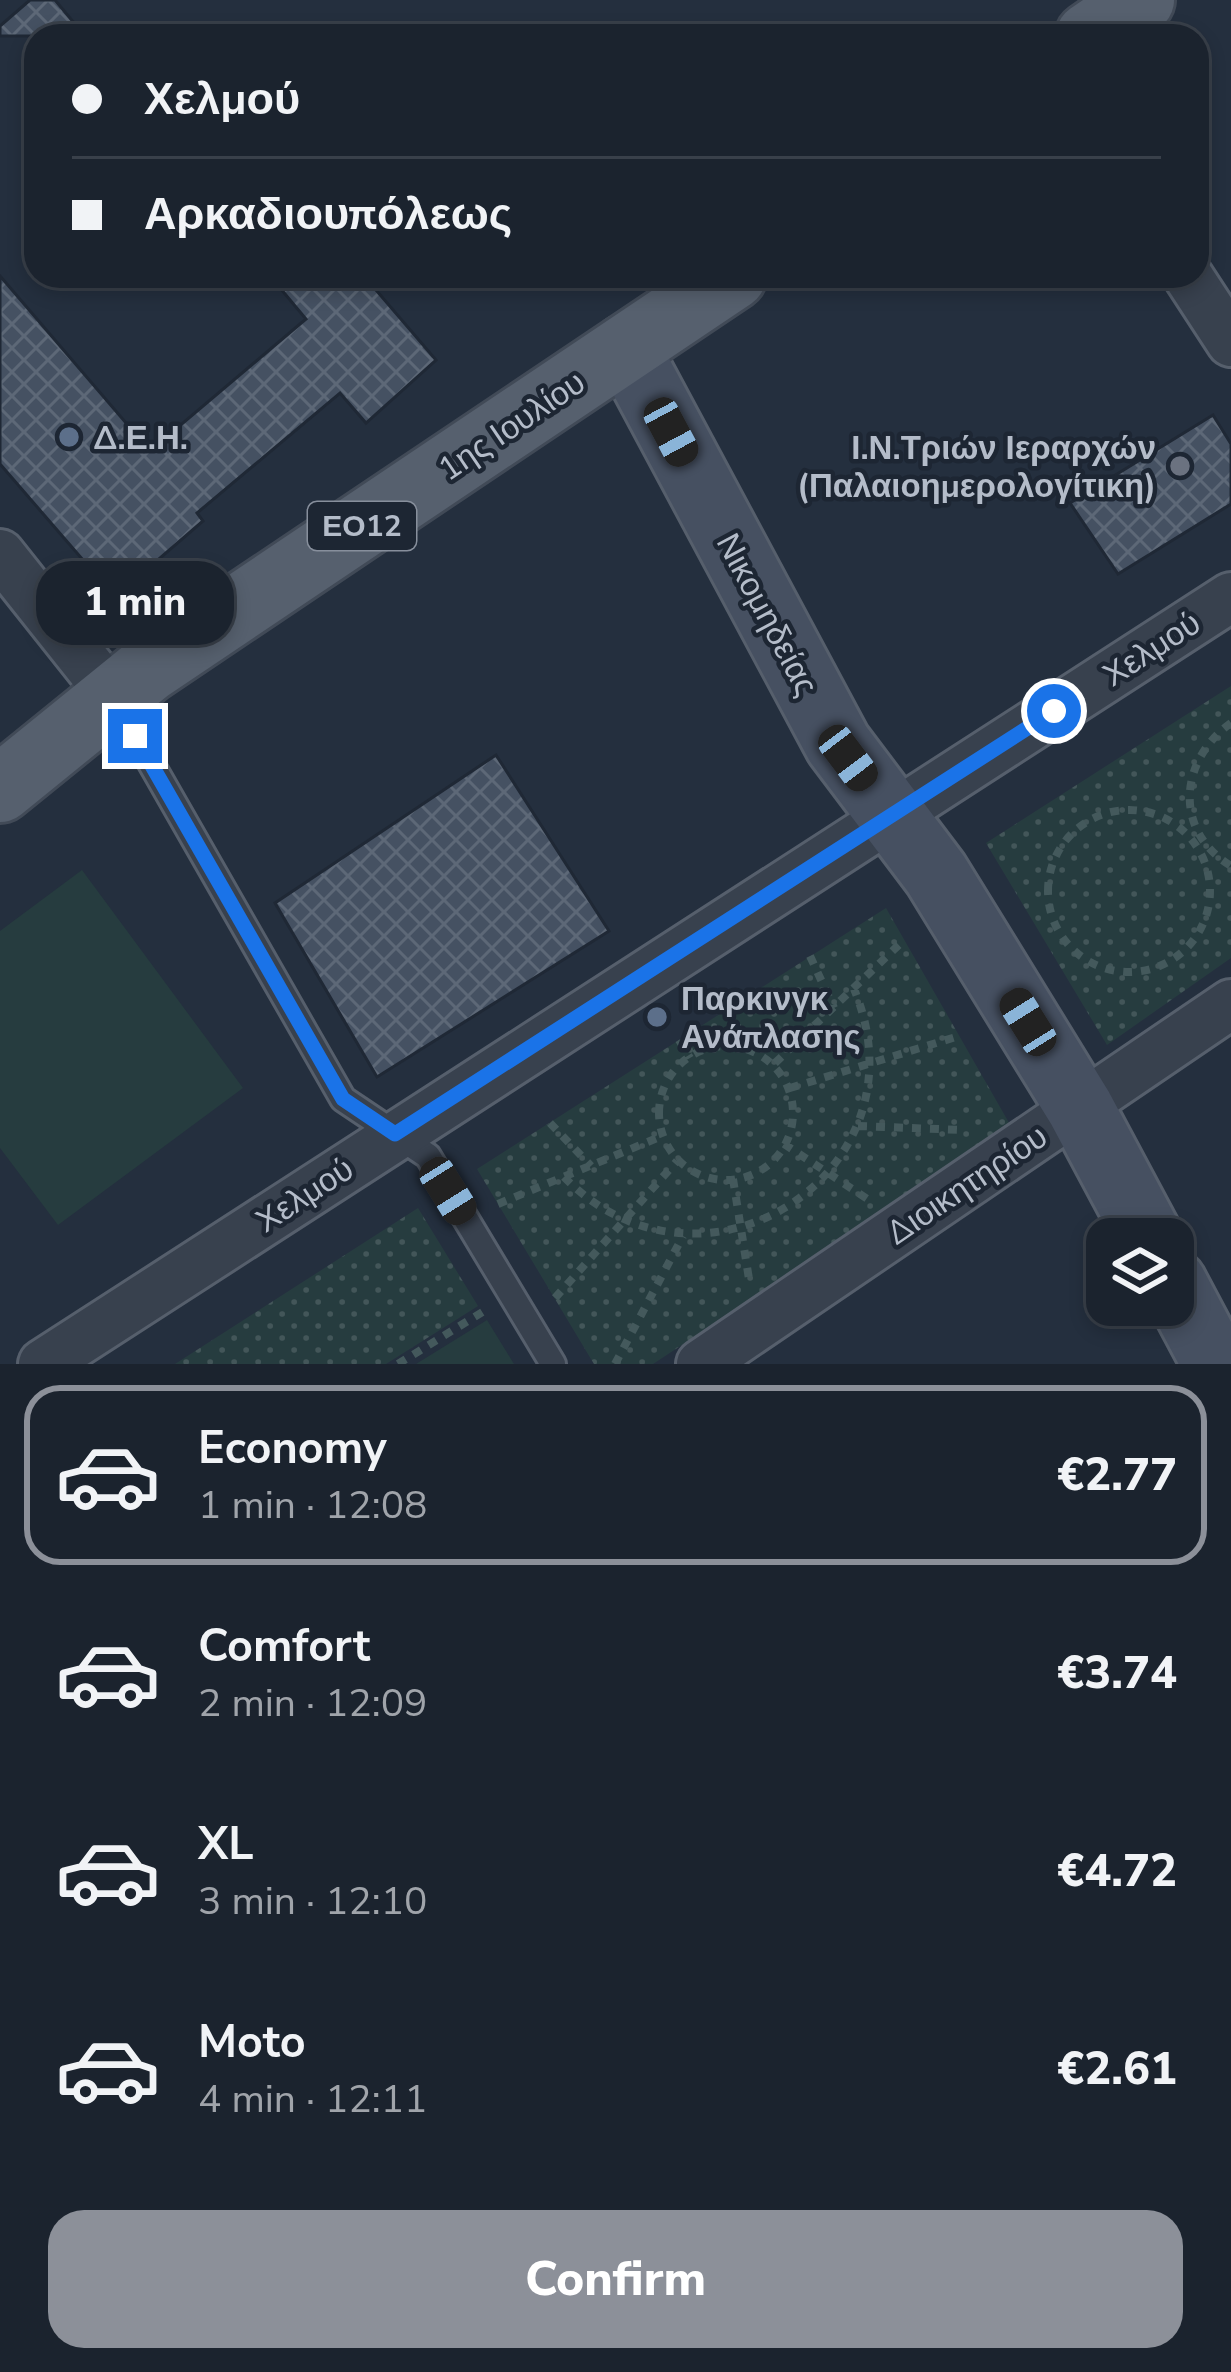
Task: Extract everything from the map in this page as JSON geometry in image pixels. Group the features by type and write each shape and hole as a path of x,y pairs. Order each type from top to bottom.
{"main road":[{"path":"1106,24 1141,0"},
{"name":"1ης Ιουλίου","path":"0,789 112,695 716,288"}],"street":[{"path":"1196,288 1231,342"},
{"name":"Νικομηδείας","path":"626,348 827,726 936,874 1080,1108 1139,1218"},
{"path":"0,554 112,695"},
{"name":"Χελμού","path":"44,1364 101,1349 395,1134 1231,597"},
{"name":"Διοικητηρίου","path":"700,1364 1231,1004"},
{"path":"1194,1323 1216,1364"}],"lane":[{"path":"112,695 343,1099 428,1156 553,1364"}],"path":[{"path":"1231,723 1204,746 1189,780 1191,816 1199,842 1208,870 1210,905 1195,939 1182,952 1150,969 1114,970 1081,956 1061,935 1051,912 1049,875 1064,842 1092,818 1145,811 1178,825 1199,842 1231,866"},
{"path":"1047,945 1061,935"},
{"path":"775,1063 904,940"},
{"path":"810,956 834,1008"},
{"path":"563,1177 591,1202 625,1221 683,1236 740,1227 796,1202 827,1172 858,1126 871,1063 854,988"},
{"path":"790,1088 959,1036"},
{"path":"679,1040 690,1058"},
{"path":"732,1046 775,1063 790,1088 793,1113 784,1144 765,1166 733,1179 702,1176 677,1162 662,1136 659,1112 665,1089 690,1058 732,1046"},
{"path":"550,1123 591,1166"},
{"path":"858,1126 984,1131"},
{"path":"498,1204 662,1136"},
{"path":"784,1144 885,1210"},
{"path":"555,1298 677,1162"},
{"path":"733,1179 752,1298"},
{"path":"615,1364 683,1236"},
{"path":"398,1364 511,1293"}],"green space":[{"path":"1231,686 1231,958 1107,1045 986,843"},
{"path":"82,870 243,1088 58,1225 0,1148 0,931"},
{"path":"886,908 1012,1128 653,1364 594,1364 477,1169"},
{"path":"418,1208 478,1306 386,1364 175,1364"},
{"path":"487,1320 514,1364 416,1364"}],"building":[{"path":"30,0 55,0 75,24 24,24 24,36 0,36 0,26"},
{"name":"Δ.Ε.Η.","path":"0,276 150,451 306,319 280,288 374,288 436,360 366,423 340,393 197,513 203,521 115,597 0,464"},
{"name":"Ι.Ν.Τριών Ιεραρχών (Παλαιοημερολογίτικη)","path":"1213,415 1231,444 1231,504 1118,574 1070,503"},
{"path":"496,755 609,931 377,1077 275,903"}],"place":[{"name":"Δ.Ε.Η.","path":"69,437"},
{"name":"Ι.Ν.Τριών Ιεραρχών (Παλαιοημερολογίτικη)","path":"1180,466"},
{"name":"Παρκινγκ Ανάπλασης","path":"657,1017"}],"route":[{"path":"135,736 343,1099 395,1134 1054,711"}]}
